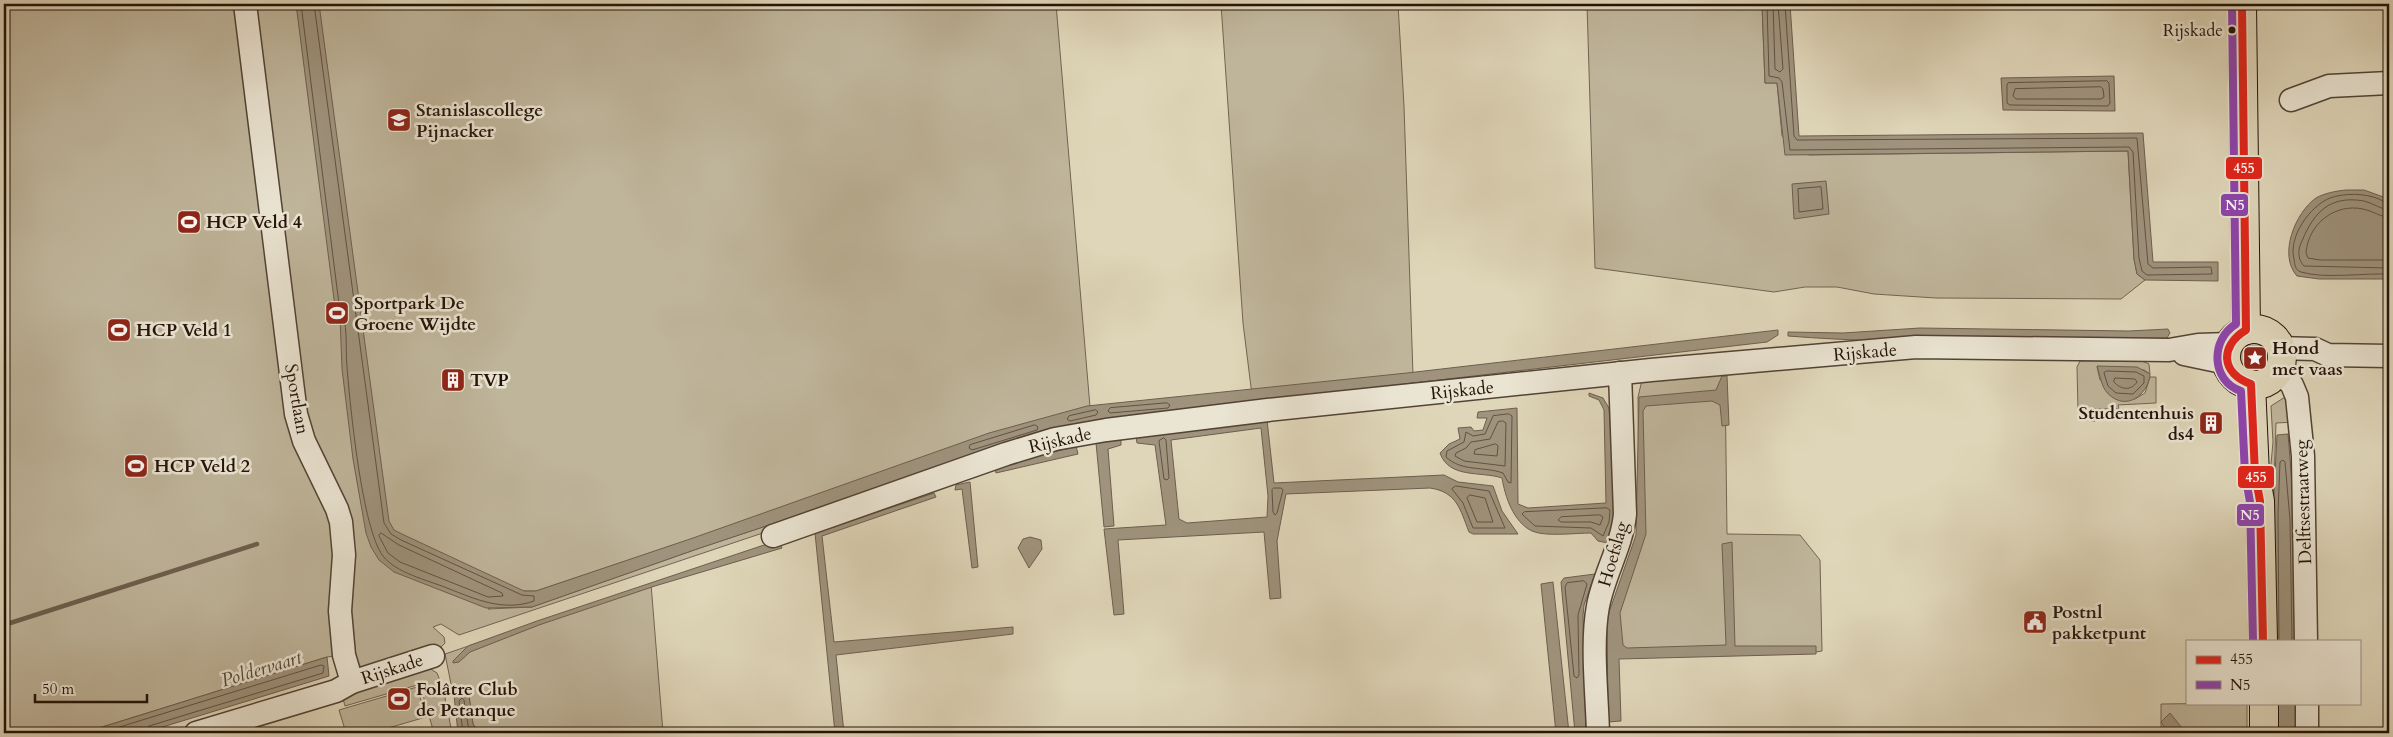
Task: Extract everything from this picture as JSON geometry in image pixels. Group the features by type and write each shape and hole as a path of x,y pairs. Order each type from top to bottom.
{"main road":[{"path":"2242,4 2244,202 2258,357 2255,474 2260,501 2263,640"},
{"path":"2264,704 2264,733"}],"street":[{"name":"Sportlaan","path":"244,4 296,414 304,441 337,509 341,522 344,555 340,611 344,655 352,682"},
{"path":"2291,100 2329,86 2389,83"},
{"name":"Rijskade","path":"773,536 1006,454 1056,439 1108,430 1268,410 1620,373 1916,347 2169,350 2198,345 2258,357 2312,361 2328,355 2389,356"},
{"name":"Delftsestraatweg","path":"2258,357 2294,390 2298,407 2303,456 2306,640"},
{"name":"Hoefslag","path":"1598,733 1595,631 1598,606 1624,530 1625,514 1620,373"},
{"name":"Rijskade","path":"352,682 433,656"},
{"path":"196,733 336,691 352,682"},
{"path":"2307,704 2307,733"}],"shaded area":[{"name":"Sportpark De Groene Wijdte","path":"4,4 1056,4 1090,407 536,591 524,591 488,609 532,607 697,549 1060,428 1102,419 1101,428 1013,449 459,635 441,624 433,627 444,637 445,643 440,648 365,669 354,662 350,654 327,657 83,733 4,733"},
{"path":"1221,4 1398,4 1404,106 1413,375 1252,395 1243,323"},
{"path":"1587,4 1762,4 1765,83 1777,83 1782,136 1809,155 2128,151 2134,259 2137,274 2145,280 2121,299 1936,298 1874,294 1837,287 1805,287 1774,292 1595,268"},
{"path":"2254,341 2266,345 2270,357 2266,369 2254,373 2242,369 2238,357 2242,345"},
{"path":"2080,361 2142,361 2149,364 2150,374 2144,370 2097,367 2100,380 2135,399 2145,393 2150,377 2156,377 2156,403 2118,405 2119,409 2095,409 2095,421 2091,421 2086,415 2078,411 2077,367"},
{"path":"1725,373 1727,534 1800,535 1820,560 1822,651 1803,654 1616,654 1612,613 1639,534 1638,397 1642,380"},
{"path":"2285,397 2296,422 2276,423 2273,513 2267,507 2273,442 2271,406"},
{"path":"651,584 663,733 479,733 473,724 469,696 463,693 453,694 445,654"},
{"path":"426,666 437,673 443,688 452,733 434,733 422,692 417,685 345,706 342,695"},
{"name":"Folâtre Club de Petanque","path":"417,687 426,717 371,733 346,733 339,710"},
{"path":"2161,704 2247,704 2247,733 2161,733"}],"water":[{"path":"296,4 319,4 389,521 394,530 524,591 536,591 693,538 989,433 1087,406 1407,373 1778,330 1778,335 1767,342 1258,401 1129,418 1102,419 1060,428 697,549 532,607 486,608 394,572 379,560 371,547 366,533 353,459 342,369 340,317 335,307"},
{"path":"1762,4 1790,4 1799,136 2143,133 2153,262 2218,262 2218,281 2145,280 2137,274 2134,259 2128,151 1785,155 1777,83 1765,83"},
{"path":"2114,76 2115,111 2003,110 2001,78"},
{"path":"1826,181 1829,214 1794,219 1792,184"},
{"path":"2364,190 2389,199 2389,279 2319,279 2297,276 2289,257 2289,246 2296,224 2308,205 2316,198 2331,192"},
{"path":"1920,328 2129,331 2168,329 2170,333 2167,338 1978,342 1882,341 1788,336 1788,332 1843,333"},
{"path":"2097,366 2137,367 2150,374 2149,381 2142,393 2137,397 2132,400 2119,400 2112,397 2106,391"},
{"path":"1722,376 1727,376 1729,425 1722,426 1720,405 1712,401 1646,406 1643,411 1646,534 1620,613 1623,645 1627,648 1726,645 1722,544 1732,542 1735,646 1816,646 1816,654 1619,659 1621,721 1608,722 1607,618 1636,535 1639,397 1716,390"},
{"path":"1589,393 1603,398 1609,408 1615,493 1612,527 1608,543 1598,541 1591,533 1552,534 1532,531 1525,527 1511,508 1502,478 1466,473 1458,470 1444,461 1440,453 1449,444 1460,439 1458,428 1471,427 1474,431 1483,430 1487,418 1477,418 1478,412 1517,408 1518,504 1528,508 1606,503 1604,410 1599,400 1589,396"},
{"path":"1267,420 1274,483 1444,475 1458,482 1493,486 1502,511 1518,534 1473,534 1469,532 1460,509 1452,498 1446,493 1430,488 1286,494 1277,541 1281,598 1270,599 1264,532 1118,540 1124,614 1114,615 1104,529 1166,525 1155,445 1137,443 1136,437","holes":["1261,428 1268,496 1267,517 1187,523 1179,519 1171,440"]},
{"path":"2288,434 2295,520 2297,640 2274,640 2273,513 2277,435"},
{"path":"1121,438 1121,445 1108,449 1114,526 1104,527 1096,443"},
{"path":"1076,446 1078,454 996,473 995,468"},
{"path":"970,482 978,567 972,568 962,489 955,490 956,485"},
{"path":"934,493 936,497 822,536 834,642 1013,627 1013,634 836,655 844,733 835,733 815,533"},
{"path":"1030,537 1041,540 1042,549 1029,568 1018,548 1023,539"},
{"path":"779,540 782,548 655,586 539,625 470,652 459,662 453,663 468,646"},
{"path":"1595,574 1584,605 1583,616 1586,733 1575,733 1561,582 1564,578"},
{"path":"1553,582 1569,733 1556,733 1541,584"},
{"path":"327,657 329,676 143,733 83,733"},
{"path":"463,693 469,696 473,724 479,733 458,733 454,695"},
{"path":"2275,704 2297,704 2297,733 2275,733"},
{"path":"2170,713 2186,733 2168,733 2161,722"}],"waterway":[{"path":"4,625 257,544"}],"transit line":[{"name":"N5","path":"2232,4 2236,324 2222,340 2218,350 2218,360 2219,370 2224,379 2231,386 2241,391 2245,474 2250,502 2253,640"},
{"name":"455","path":"2242,4 2246,330 2231,344 2227,359 2229,367 2234,374 2251,384 2255,474 2260,501 2263,640"}],"place":[{"name":"Rijskade","path":"2232,30"},
{"name":"Stanislascollege Pijnacker","path":"399,120"},
{"name":"HCP Veld 4","path":"189,222"},
{"name":"Sportpark De Groene Wijdte","path":"337,313"},
{"name":"HCP Veld 1","path":"119,330"},
{"name":"Hond met vaas","path":"2255,358"},
{"name":"TVP","path":"453,380"},
{"name":"Studentenhuis ds4","path":"2211,423"},
{"name":"HCP Veld 2","path":"136,466"},
{"name":"Postnl pakketpunt","path":"2035,622"},
{"name":"Folâtre Club de Petanque","path":"399,699"}],"water label":[{"name":"Poldervaart","path":"261,668"}]}
